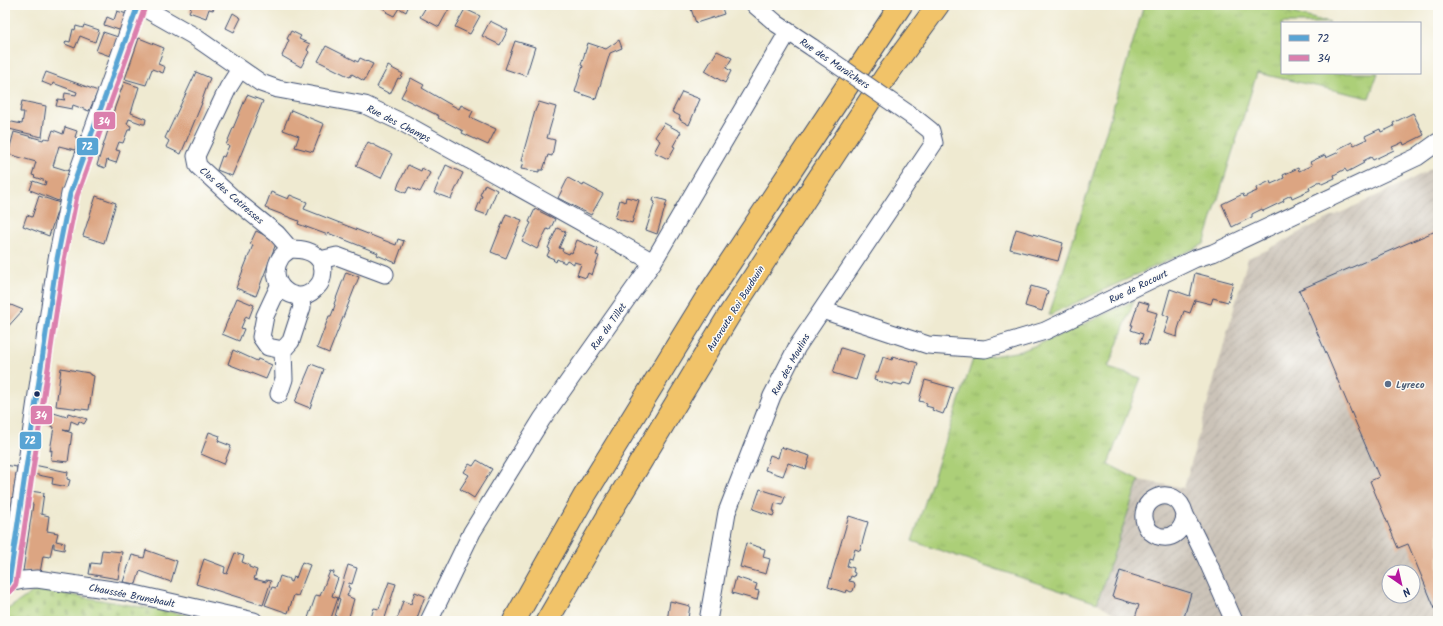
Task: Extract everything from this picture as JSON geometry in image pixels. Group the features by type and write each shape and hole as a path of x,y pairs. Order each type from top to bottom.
{"highway":[{"path":"514,621 585,495 707,296 901,5"},
{"name":"Autoroute Roi Baudouin","path":"547,621 611,511 732,312 886,76 938,5"}],"street":[{"name":"Rue des Champs","path":"138,5 192,35 261,83 278,89 365,105 406,124 653,262"},
{"path":"7,585 57,259 70,194 138,5"},
{"name":"Rue des Maraîchers","path":"755,5 788,32 916,119"},
{"name":"Rue du Tillet","path":"429,621 472,532 542,419 653,262 788,32"},
{"name":"Clos des Cotiresses","path":"240,69 228,88 196,156 198,166 235,200 276,234 290,249"},
{"name":"Rue des Moulins","path":"708,621 728,512 742,471 772,396 797,347 934,143 931,131 916,119"},
{"name":"Rue de Rocourt","path":"822,310 928,344 985,348 1045,331 1194,259 1213,253 1417,156 1438,142"},
{"path":"290,249 301,249 311,252 320,260 323,270 321,283 310,294 300,297 289,293 279,286 276,269 281,257 290,249"},
{"path":"320,260 337,256 385,274"},
{"path":"279,286 265,316 261,337 268,347 283,350"},
{"path":"278,394 284,379 283,350 291,341 302,307 300,297"},
{"path":"1186,515 1234,621"},
{"name":"Chaussée Brunehault","path":"7,585 23,580 37,579 126,592 254,621"}],"shaded area":[{"path":"1438,165 1438,621 1122,621 1123,619 1097,603 1139,480 1184,488 1248,258 1267,250 1304,230 1408,181"}],"green space":[{"path":"1144,5 1282,5 1281,10 1326,22 1281,22 1281,74 1378,74 1369,98 1257,73 1204,244 1049,315 1076,231"},
{"path":"1134,301 1108,368 1141,378 1108,464 1139,480 1097,603 912,541 973,359 1021,351 1049,340"},
{"path":"37,589 214,621 5,621 5,611"}],"building":[{"path":"192,5 216,5 213,10 209,9 206,18 189,12"},
{"path":"378,5 409,5 406,12 399,8 394,16 386,12 387,11"},
{"path":"429,5 451,5 439,27 420,17"},
{"path":"695,5 721,5 724,14 696,23 691,9 696,7"},
{"path":"465,9 480,16 470,34 455,27"},
{"path":"117,11 127,14 122,31 104,25 107,17 114,20"},
{"path":"233,13 241,18 234,32 226,28"},
{"path":"490,21 508,30 500,45 482,36"},
{"path":"84,25 99,30 95,42 80,36 75,48 65,44 66,41 70,42 73,29 75,30 76,26 83,28"},
{"path":"291,31 301,36 299,39 310,44 307,50 309,52 301,67 282,56"},
{"path":"103,32 118,37 110,56 96,51"},
{"path":"139,38 164,48 158,64 165,67 163,73 152,69 146,85 125,79"},
{"path":"619,40 622,48 610,53 596,99 575,92 588,43 606,49"},
{"path":"515,41 535,47 526,76 505,69"},
{"path":"326,46 358,62 360,58 373,64 364,81 352,74 350,77 318,61"},
{"path":"717,51 732,58 726,68 731,71 725,83 705,71"},
{"path":"388,66 403,74 400,79 398,78 390,94 377,87"},
{"path":"46,72 98,91 89,111 73,105 72,109 56,106 58,99 65,100 65,93 76,95 77,92 53,83 52,86 42,82"},
{"path":"196,72 210,78 202,103 181,154 166,147 169,141 165,138"},
{"path":"411,78 424,85 422,88 459,109 461,105 473,111 470,117 496,129 488,145 462,133 463,131 438,118 439,116 401,97"},
{"path":"124,82 139,87 131,113 146,119 145,124 129,119 127,124 131,126 130,130 128,130 123,143 119,142 116,150 120,151 116,163 107,160 105,168 97,165 109,124"},
{"path":"682,92 700,99 689,125 679,119 680,116 672,112"},
{"path":"247,95 263,101 232,176 217,170 222,156 224,157 229,146 226,145"},
{"path":"22,101 46,106 42,137 5,128 7,121 22,124 24,112 20,112"},
{"path":"539,102 556,107 547,138 555,140 552,156 548,155 543,170 539,170 539,172 521,169 523,161 521,161"},
{"path":"291,110 324,124 313,152 295,147 299,136 283,130"},
{"path":"1413,113 1424,135 1404,145 1403,142 1392,147 1394,150 1373,160 1371,157 1363,161 1364,163 1347,172 1345,169 1334,175 1335,178 1322,184 1320,181 1309,187 1310,190 1292,198 1291,195 1283,199 1284,201 1263,211 1262,209 1252,214 1252,217 1232,227 1222,204 1243,194 1244,197 1257,191 1256,188 1270,181 1271,184 1278,181 1284,178 1283,175 1298,168 1299,171 1306,168 1312,165 1310,162 1325,155 1326,158 1339,152 1338,149 1352,142 1354,145 1367,139 1365,136 1380,129 1381,132 1388,129 1394,126 1393,123"},
{"path":"664,123 681,132 668,159 654,152 660,141 655,137"},
{"path":"65,127 77,131 75,137 79,139 75,150 59,146 53,166 69,171 61,202 30,190 33,181 45,185 46,181 32,175 36,162 8,154 14,132 43,140 44,138 50,139 53,130 63,134"},
{"path":"368,142 392,154 381,178 356,166"},
{"path":"408,165 421,171 422,168 430,173 420,192 409,187 406,193 397,189"},
{"path":"446,165 463,173 451,199 434,193"},
{"path":"568,178 603,194 591,215 558,198"},
{"path":"485,184 497,190 487,215 476,211 482,196 480,195"},
{"path":"271,192 288,199 290,195 307,202 304,209 396,245 398,239 404,241 396,263 377,255 378,253 328,233 328,235 298,224 299,221 265,208"},
{"path":"39,196 60,203 49,236 23,226 27,215 32,217"},
{"path":"96,196 116,203 104,243 83,236"},
{"path":"626,197 639,200 632,223 615,218 620,200 625,202"},
{"path":"654,197 667,201 657,234 646,230 655,202 653,201"},
{"path":"535,209 555,219 550,230 547,229 537,249 522,241 531,223 529,222"},
{"path":"506,214 522,220 506,258 491,252"},
{"path":"557,228 566,232 559,248 563,249 562,251 569,254 570,252 572,253 577,240 598,249 596,255 599,256 592,275 588,273 586,278 577,275 581,264 574,262 574,264 567,260 565,263 557,259 556,262 553,260 554,259 547,256 550,249 548,248"},
{"path":"1016,229 1063,243 1058,261 1010,249"},
{"name":"Lyreco","path":"1438,230 1438,616 1421,575 1421,564 1416,564 1408,544 1398,548 1370,481 1379,477 1299,290"},
{"path":"256,231 277,241 256,296 236,288 253,245 250,244"},
{"path":"346,272 359,277 329,353 317,348 329,316 331,316 333,311 334,304"},
{"path":"1195,273 1233,283 1228,302 1213,298 1211,304 1195,300 1190,313 1184,311 1177,337 1164,333 1169,317 1163,314 1170,289 1190,296"},
{"path":"1031,286 1048,291 1042,311 1025,306"},
{"path":"237,298 254,305 249,318 246,316 241,328 244,329 239,341 222,334"},
{"path":"1139,301 1149,304 1147,310 1157,313 1147,345 1140,343 1143,334 1131,330 1133,325 1131,325"},
{"path":"11,305 23,310 5,330 5,312"},
{"path":"841,348 864,355 856,380 833,373"},
{"path":"233,350 257,361 258,359 272,365 266,379 228,364"},
{"path":"883,357 892,360 893,357 901,358 918,363 911,385 894,383 893,385 874,380"},
{"path":"311,364 324,369 310,408 295,402"},
{"path":"61,368 89,373 94,376 89,410 56,406"},
{"path":"925,380 953,388 943,414 926,406 927,403 919,401"},
{"path":"47,411 67,417 68,413 87,419 84,424 79,421 78,424 71,421 69,431 63,430 72,433 68,462 51,460 52,450 50,451 54,427 45,424"},
{"path":"209,432 220,436 218,441 231,446 224,464 201,454"},
{"path":"781,447 810,456 806,469 788,463 783,476 765,470 770,455 778,458"},
{"path":"477,460 492,469 474,498 460,489 469,475 464,472 469,464 473,466"},
{"path":"5,465 17,467 7,541 5,541"},
{"path":"34,465 68,472 67,479 70,480 68,487 52,484 53,478 33,474"},
{"path":"760,489 785,497 782,505 775,503 773,511 775,511 773,516 753,509"},
{"path":"30,491 44,493 41,514 49,516 47,531 58,533 56,541 65,543 64,550 54,548 53,543 50,557 43,556 40,573 23,571 33,504 28,503"},
{"path":"849,516 868,522 860,551 855,549 852,559 849,558 847,566 854,568 853,572 855,573 854,577 851,576 849,581 854,582 855,585 853,591 851,592 847,590 846,593 828,587"},
{"path":"746,543 765,549 763,557 770,559 766,574 740,567"},
{"path":"102,550 122,552 118,579 89,574 91,563 100,564"},
{"path":"146,550 177,561 171,582 140,571 136,584 123,582 132,555 144,558"},
{"path":"235,553 244,556 242,562 257,570 254,579 266,582 266,580 271,581 263,605 196,584 204,559 225,567 224,573 227,574"},
{"path":"302,562 310,565 298,596 294,595 288,613 265,605 272,587 276,588 280,576 289,579 291,582 293,577 296,578"},
{"path":"348,565 357,568 352,584 349,583 348,587 350,588 347,596 354,599 348,620 335,616 340,599 338,598"},
{"path":"330,571 334,572 333,576 338,578 332,596 338,598 330,621 317,621 308,618 316,595 320,596"},
{"path":"1120,571 1191,593 1183,621 1134,621 1139,605 1112,597"},
{"path":"736,577 757,584 755,590 759,591 757,600 732,593"},
{"path":"389,582 396,584 384,621 370,621 374,608 379,609"},
{"path":"415,592 425,596 416,621 395,621 398,617 403,601 411,604"},
{"path":"670,601 690,606 689,621 667,621"}],"transit line":[{"name":"72","path":"5,587 9,583 57,259 70,194 138,5"},
{"name":"34","path":"10,592 16,584 64,260 77,196 145,7"}],"place":[{"name":"Lyreco","path":"1388,384"}]}
